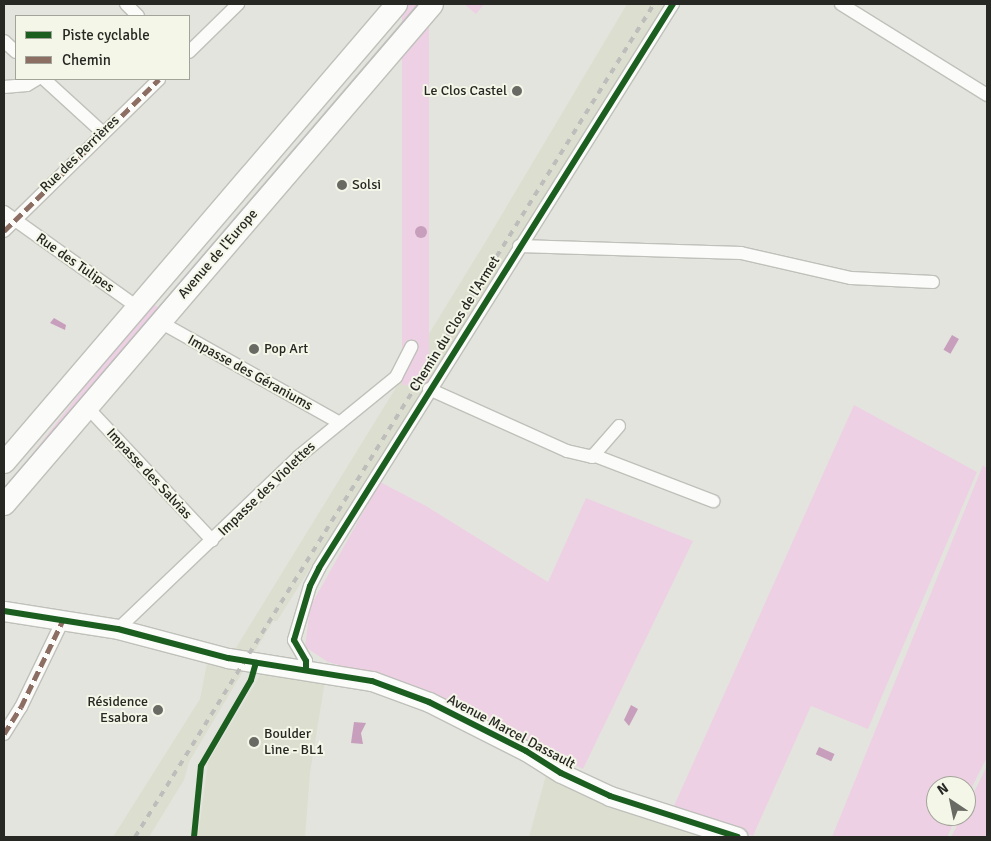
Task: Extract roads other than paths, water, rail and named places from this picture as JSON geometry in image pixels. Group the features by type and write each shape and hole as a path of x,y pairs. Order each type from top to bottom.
{"main road":[{"name":"Avenue de l'Europe","path":"4,462 396,4"},
{"name":"Avenue de l'Europe","path":"4,504 432,4"}],"street":[{"path":"126,4 137,15"},
{"path":"190,51 238,4"},
{"name":"Chemin du Clos de l'Armet","path":"306,668 306,661 294,640 310,586 672,4"},
{"path":"841,4 987,95"},
{"path":"4,41 15,51"},
{"path":"4,87 27,85 35,80"},
{"path":"45,80 102,132"},
{"name":"Rue des Perrières","path":"4,231 8,216 158,80"},
{"name":"Rue des Tulipes","path":"8,216 137,306"},
{"path":"523,246 741,253 851,278 933,282"},
{"name":"Impasse des Géraniums","path":"160,322 340,423"},
{"name":"Impasse des Violettes","path":"118,629 298,457 396,378 411,347"},
{"path":"432,391 567,451 593,455 713,500"},
{"name":"Impasse des Salvias","path":"87,407 212,540"},
{"path":"593,455 619,426"},
{"name":"Avenue Marcel Dassault","path":"4,611 118,629 221,657 352,675 403,692 610,796 738,837"},
{"path":"4,734 21,706 62,620"}],"tram line":[{"path":"4,487 418,4"}],"railway":[{"path":"135,837 654,4"}],"place":[{"name":"Le Clos Castel","path":"517,91"},
{"name":"Solsi","path":"342,185"},
{"name":"Pop Art","path":"254,349"},
{"name":"Résidence Esabora","path":"158,710"},
{"name":"Boulder Line - BL1","path":"254,742"}]}
